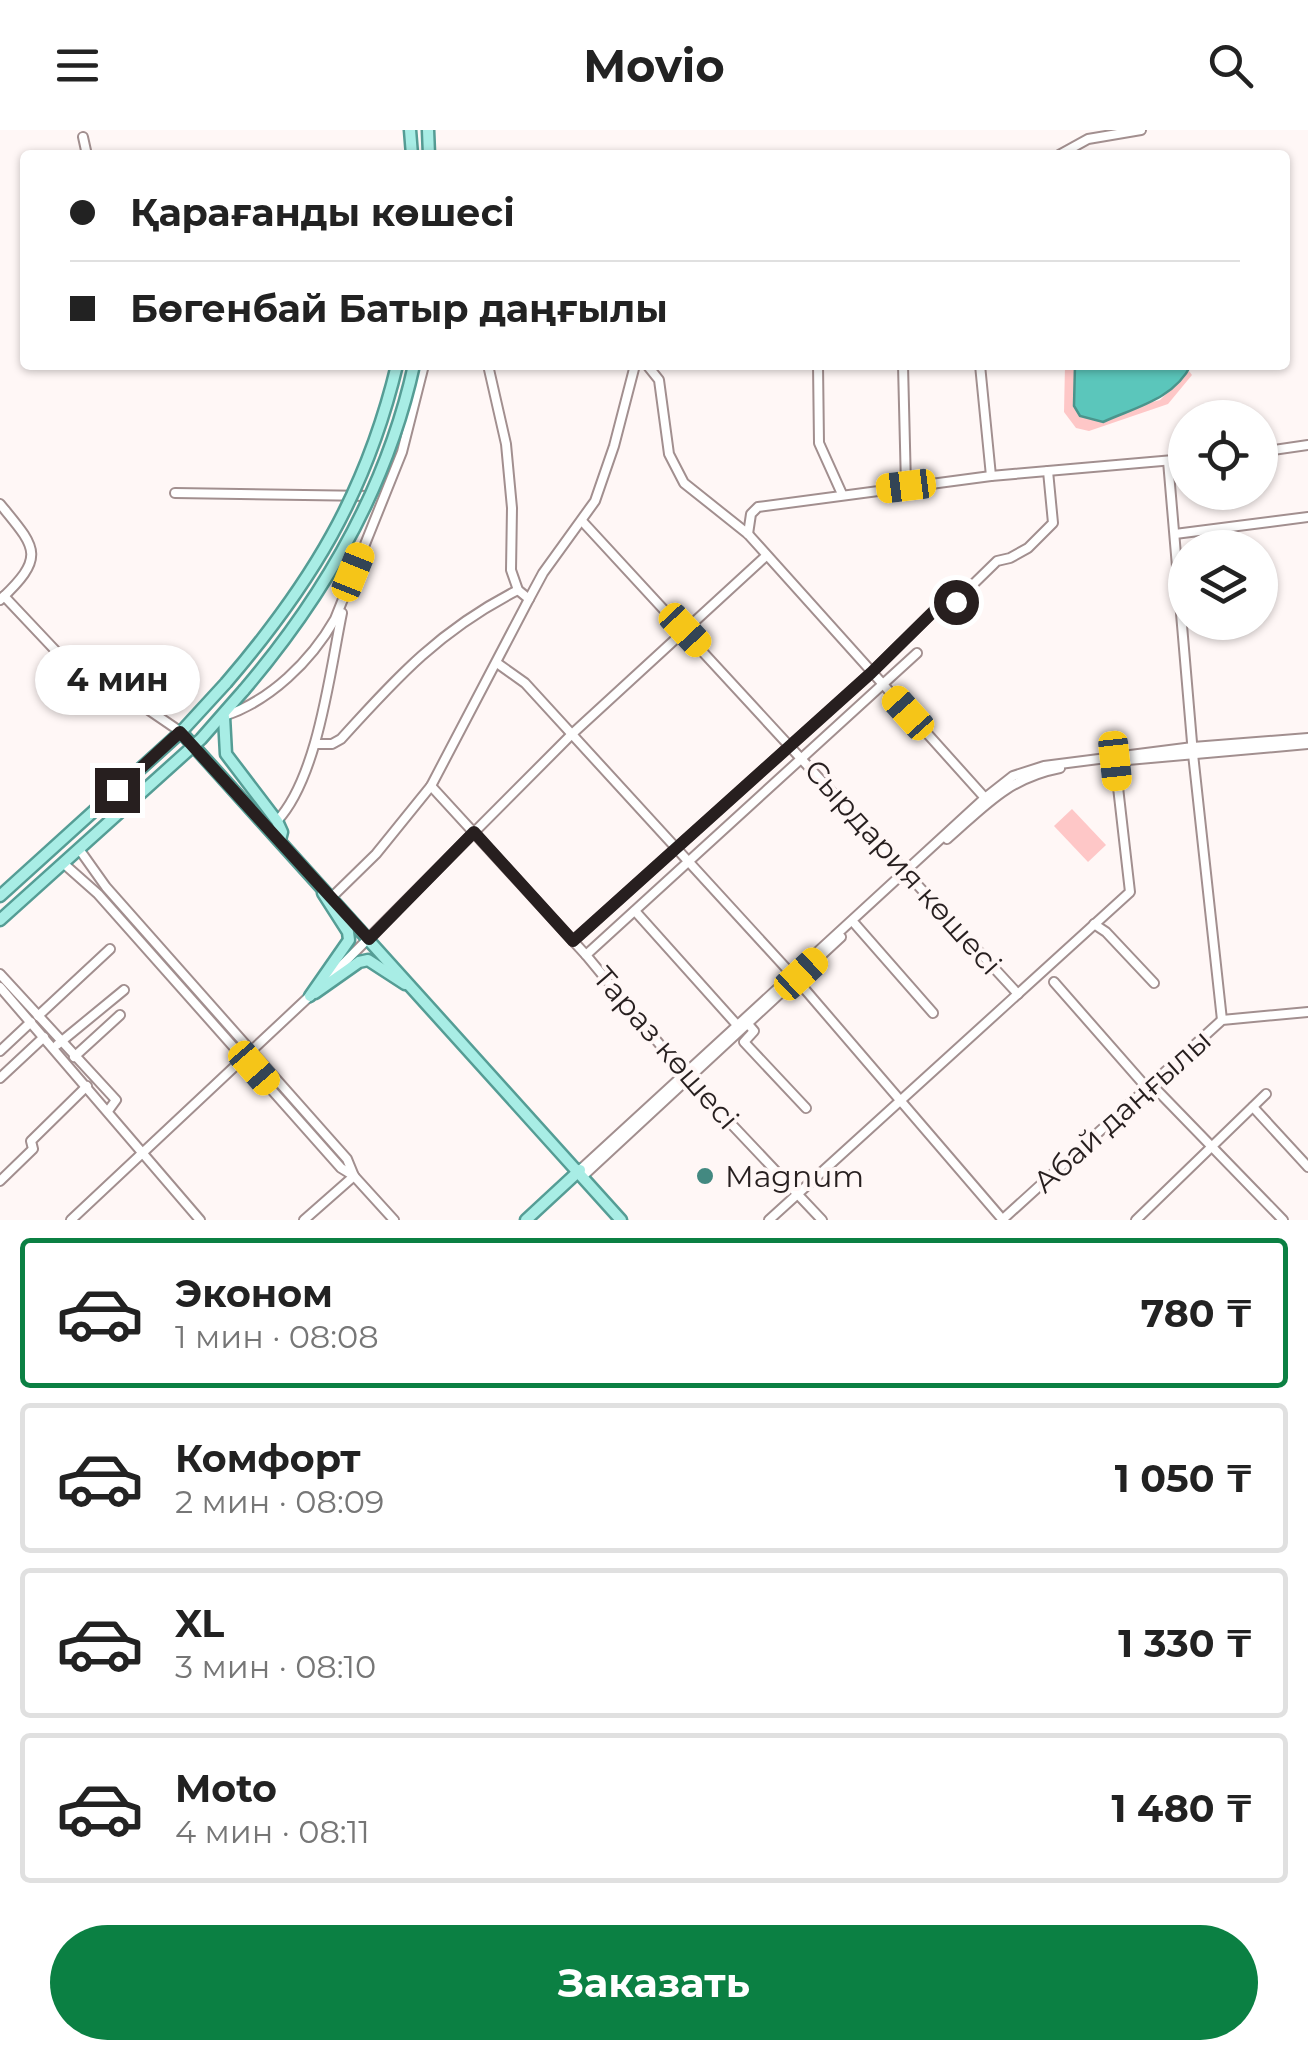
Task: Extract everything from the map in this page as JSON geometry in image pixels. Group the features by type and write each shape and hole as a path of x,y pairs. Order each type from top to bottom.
{"main road":[{"path":"0,896 180,732 276,625 324,552 353,496 379,432 396,370"},
{"path":"0,920 224,716 281,647 349,540 386,461 413,370"},
{"path":"224,716 226,754 277,820 282,832 280,840"},
{"path":"180,732 621,1220"},
{"path":"310,996 349,938 320,884"},
{"path":"310,996 359,962 368,960 416,990"},
{"path":"526,1220 581,1172"},
{"path":"535,1220 581,1172"}],"street":[{"path":"1068,150 1088,139 1141,130"},
{"path":"84,137 86,150"},
{"path":"224,716 282,683 323,641 346,594 402,452 423,370"},
{"path":"489,370 506,444 512,508 511,570 518,590 529,600"},
{"path":"332,897 376,854 431,786 543,573 595,501 614,446 633,370"},
{"path":"652,370 659,380 667,443 676,470 697,494 748,534 987,800"},
{"path":"818,370 819,443 842,494"},
{"path":"903,370 906,486"},
{"path":"980,370 990,476"},
{"path":"1278,450 1308,446"},
{"path":"748,534 750,514 758,508 990,476 1168,461"},
{"path":"573,941 871,673 937,608 956,602 997,560 1028,548 1052,523 1048,470"},
{"path":"175,493 384,497"},
{"path":"0,504 28,538 33,551 28,568 2,598 86,684 140,704 180,732"},
{"path":"1208,530 1308,518"},
{"name":"Сырдария көшесі","path":"582,521 1018,994"},
{"path":"71,1220 369,939 572,734 766,556"},
{"path":"315,744 332,744 341,739 436,640 518,590"},
{"path":"277,820 291,800 315,744 346,594"},
{"path":"1184,640 1222,1020"},
{"path":"586,955 917,653"},
{"path":"497,662 525,682 690,862 1002,1220"},
{"path":"581,1172 748,1024 1013,776 1044,766 1308,741"},
{"path":"987,800 1024,777 1059,768 1193,750"},
{"path":"769,1220 1130,892 1115,761"},
{"name":"Тараз көшесі","path":"431,786 586,955 687,1077 822,1220"},
{"path":"79,849 102,890 340,1168 354,1176 394,1220"},
{"path":"64,863 102,890 251,1049 347,1159 354,1176"},
{"path":"687,1077 908,872"},
{"path":"635,911 738,1026"},
{"path":"854,924 933,1012"},
{"path":"1094,924 1154,983"},
{"path":"0,1051 110,950"},
{"path":"0,974 86,1086 200,1220"},
{"path":"1054,982 1149,1086 1283,1220"},
{"path":"0,988 34,1019 44,1037 74,1056 116,1100 108,1111"},
{"path":"57,1045 124,990"},
{"name":"Абай даңғылы","path":"1002,1220 1222,1020 1308,1012"},
{"path":"74,1056 120,1016"},
{"path":"748,1024 754,1031 744,1042 806,1108"},
{"path":"0,1078 44,1037"},
{"path":"0,1181 33,1150 31,1141 86,1086"},
{"path":"1136,1220 1266,1094"},
{"path":"1253,1107 1308,1167"},
{"path":"304,1220 354,1176"}],"shaded area":[{"path":"1065,370 1075,370 1074,406 1080,416 1103,422 1160,400 1189,371 1192,375 1168,404 1089,431 1076,428 1064,412"},
{"path":"1072,809 1106,845 1088,862 1054,826"}],"water":[{"path":"1075,370 1188,370 1164,394 1103,422 1080,416 1074,406"}],"place":[{"name":"Magnum","path":"705,1176"}],"route":[{"path":"117,790 180,732 369,939 474,832 573,941 871,673 937,608 956,602"}]}
